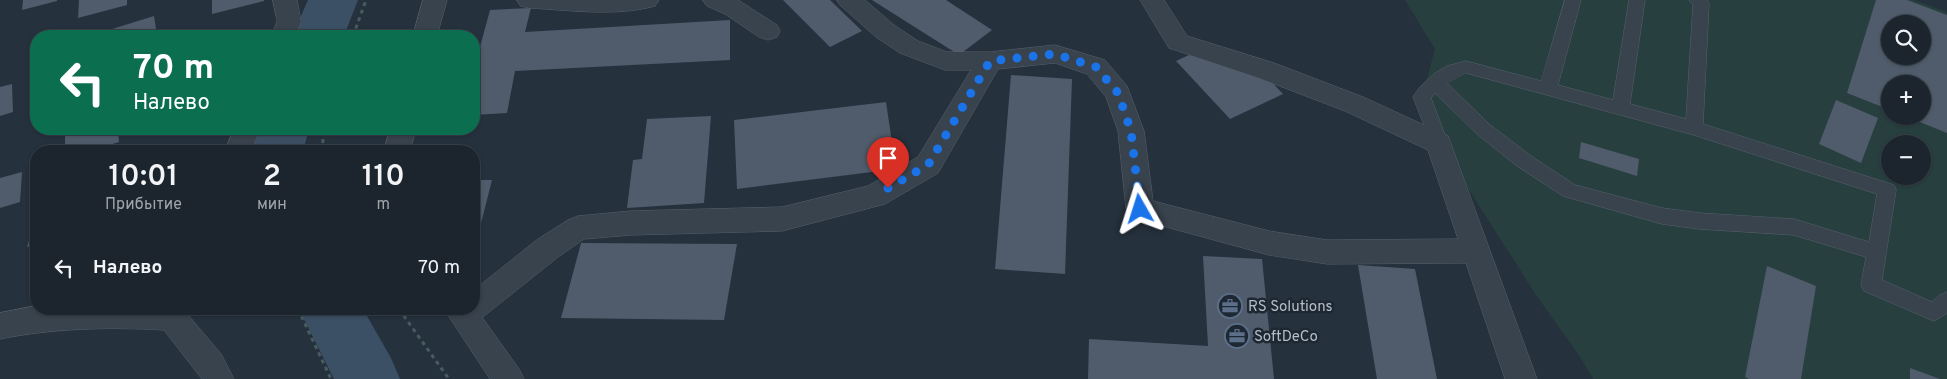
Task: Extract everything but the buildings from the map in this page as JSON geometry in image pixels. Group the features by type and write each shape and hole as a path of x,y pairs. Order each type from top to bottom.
{"street":[{"path":"285,0 289,22 286,30"},
{"path":"427,30 435,0"},
{"path":"530,0 607,3 647,0"},
{"path":"715,0 734,8 768,31"},
{"path":"849,0 885,31 909,47 945,60 990,61 1055,54 1096,67 1118,93 1131,131 1140,209 1269,243 1327,252 1476,251"},
{"path":"1152,0 1178,42 1265,70 1345,100 1439,143 1521,379"},
{"path":"480,300 548,248 578,228 631,223 782,219 875,196 928,165 990,61"},
{"path":"0,326 21,320 108,315"},
{"path":"175,315 210,364 218,379"},
{"path":"470,315 508,379"}],"lane":[{"path":"1548,88 1573,0"},
{"path":"1621,108 1637,0"},
{"path":"1694,128 1701,3 1697,0"},
{"path":"1439,143 1422,97 1428,88 1451,71 1466,67 1694,128 1888,190 1871,285 1934,312 1947,301"},
{"path":"1436,83 1483,129 1524,161 1570,191 1662,216 1699,221 1794,227 1876,252"}],"path":[{"path":"355,30 366,0"},
{"path":"301,315 331,379"},
{"path":"403,315 449,379"}],"green space":[{"path":"1405,0 1914,0 1947,12 1947,379 1593,379 1578,354 1536,295 1439,143 1422,97 1435,49"}],"waterway":[{"path":"320,30 333,0"},
{"path":"277,145 279,135"},
{"path":"333,315 368,379"}],"place":[{"name":"RS Solutions","path":"1230,306"},
{"name":"SoftDeCo","path":"1237,336"}],"route":[{"path":"888,188 928,165 990,61 1055,54 1096,67 1118,93 1131,131 1140,209"}]}
